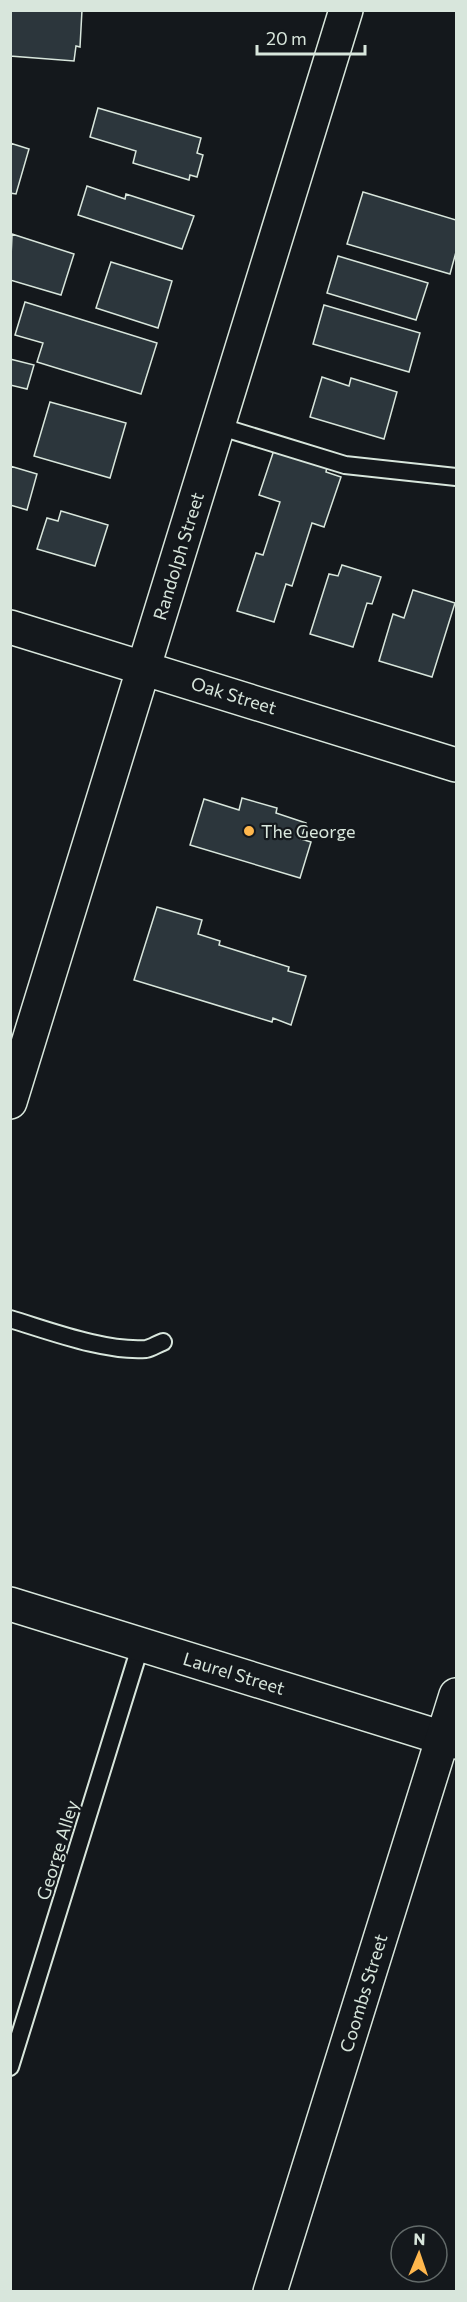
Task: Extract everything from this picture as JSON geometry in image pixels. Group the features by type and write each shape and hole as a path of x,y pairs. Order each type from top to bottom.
{"street":[{"name":"Randolph Street","path":"10,1102 346,10"},
{"name":"Oak Street","path":"10,627 456,765"},
{"name":"Laurel Street","path":"10,1604 450,1740"},
{"name":"Coombs Street","path":"270,2292 450,1740 456,1695"}],"lane":[{"path":"218,426 345,465 456,477"},
{"path":"10,1319 70,1336 127,1348 148,1349 163,1342"},
{"name":"George Alley","path":"10,2067 141,1644"}],"building":[{"path":"10,10 82,10 80,47 76,46 74,61 10,56"},
{"path":"98,108 201,138 197,153 203,155 197,177 190,175 189,180 133,163 136,151 90,137"},
{"path":"10,143 29,149 16,194 10,193"},
{"path":"87,186 125,199 126,194 194,216 182,249 78,215"},
{"path":"363,192 456,220 456,252 450,274 347,244"},
{"path":"12,234 74,254 61,295 10,280"},
{"path":"338,256 428,283 416,320 327,293"},
{"path":"111,262 172,281 158,328 96,308"},
{"path":"25,302 157,343 141,394 37,362 43,343 15,335"},
{"path":"324,305 420,333 409,372 313,344"},
{"path":"10,359 34,365 27,389 10,385"},
{"path":"322,377 349,386 351,378 397,392 384,439 310,417"},
{"path":"50,402 126,423 110,478 34,456"},
{"path":"274,450 327,467 326,472 341,477 324,527 312,523 292,586 286,584 274,622 237,611 256,553 263,555 280,502 259,495"},
{"path":"10,466 37,474 27,510 10,505"},
{"path":"61,511 108,525 95,566 37,549 47,518 58,521"},
{"path":"342,565 381,577 372,604 367,603 353,647 310,634 329,574 338,576"},
{"path":"413,590 455,603 432,677 379,661 393,614 404,618"},
{"name":"The George","path":"242,798 277,808 276,813 306,823 301,839 311,842 300,878 190,845 204,799 239,810"},
{"path":"157,907 202,920 198,934 220,941 219,945 289,967 288,971 306,976 291,1025 273,1018 272,1022 134,980"}],"place":[{"name":"The George","path":"249,831"}]}
